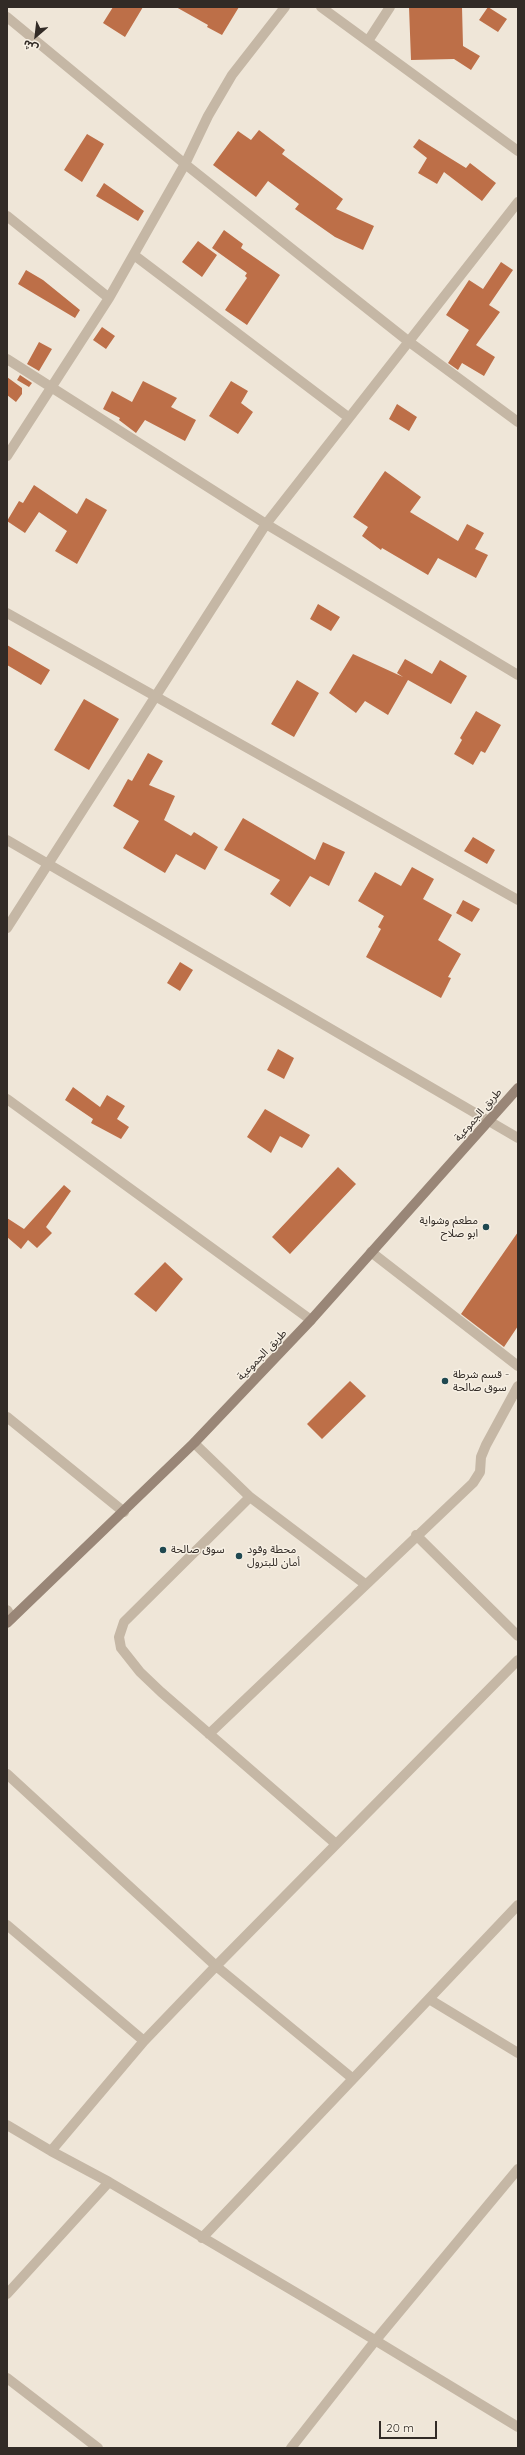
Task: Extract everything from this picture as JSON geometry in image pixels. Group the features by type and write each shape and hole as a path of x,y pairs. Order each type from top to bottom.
{"main road":[{"name":"طريق الجموعية","path":"9,1617 124,1512 194,1443 312,1320 518,1088"}],"street":[{"path":"7,456 50,387 109,298 185,164 208,116 232,75 285,7"},
{"path":"321,7 518,151"},
{"path":"368,41 390,7"},
{"path":"7,17 185,164 408,341 518,422"},
{"path":"7,928 157,697 266,524 348,417 518,202"},
{"path":"7,216 109,298"},
{"path":"134,255 348,417"},
{"path":"7,359 266,524 518,675"},
{"path":"7,613 518,900"},
{"path":"7,840 50,863 488,1122 518,1138"},
{"path":"7,1099 312,1320"},
{"path":"371,1252 518,1366"},
{"path":"209,1734 416,1535 473,1483 480,1472 481,1458 486,1444 518,1386"},
{"path":"7,1418 124,1512"},
{"path":"194,1443 250,1497 365,1584"},
{"path":"250,1497 124,1622 119,1637 121,1648 140,1672 336,1844"},
{"path":"416,1535 518,1636"},
{"path":"51,2151 144,2041 518,1660"},
{"path":"7,1774 216,1966 352,2078"},
{"path":"202,2238 352,2078 518,1905"},
{"path":"7,1926 144,2041"},
{"path":"428,1999 518,2053"},
{"path":"7,2125 51,2151 109,2182 518,2427"},
{"path":"291,2448 375,2341 518,2169"},
{"path":"7,2294 109,2182"},
{"path":"7,2378 98,2448"}],"building":[{"path":"113,7 143,7 125,37 103,23"},
{"path":"176,7 239,7 222,35 207,27 208,25"},
{"path":"409,7 462,7 463,46 480,56 471,70 454,59 411,60"},
{"path":"488,7 507,19 498,32 479,20"},
{"path":"259,130 285,150 282,154 343,199 336,209 374,226 363,250 335,237 295,209 299,204 268,181 256,197 213,165 238,131 251,140"},
{"path":"87,134 104,144 82,182 64,170"},
{"path":"419,139 466,168 470,163 496,183 482,201 444,172 437,184 418,173 427,158 413,147"},
{"path":"104,183 144,211 138,221 96,196"},
{"path":"224,230 243,244 241,248 280,275 247,325 225,310 247,278 245,276 247,273 212,248"},
{"path":"198,241 217,255 202,277 182,262"},
{"path":"501,262 513,270 489,305 500,312 476,345 495,357 484,376 462,363 458,370 448,363 469,330 446,315 469,280 483,289"},
{"path":"26,270 43,280 80,310 75,318 18,284"},
{"path":"102,327 115,336 106,349 93,340"},
{"path":"39,342 52,349 39,371 27,364"},
{"path":"20,375 32,383 29,387 17,380"},
{"path":"7,377 22,388 22,394 16,402 7,395"},
{"path":"143,381 177,398 171,407 196,420 185,441 145,420 136,433 119,420 120,418 103,409 112,391 132,402"},
{"path":"231,381 248,391 241,403 253,412 238,434 209,416"},
{"path":"397,404 417,417 409,431 389,419"},
{"path":"385,471 421,497 410,512 458,541 467,524 484,533 475,549 488,555 476,578 438,558 428,575 382,548 381,550 362,536 368,527 353,517"},
{"path":"34,485 77,514 86,498 107,510 77,564 55,551 67,531 39,512 25,533 7,521 19,501 23,503"},
{"path":"318,604 340,617 331,631 310,619"},
{"path":"7,645 50,670 41,685 7,665"},
{"path":"353,654 403,677 397,673 405,659 432,674 440,660 467,676 451,704 408,680 388,715 365,701 356,713 329,693"},
{"path":"297,680 319,693 294,737 271,724"},
{"path":"84,699 119,719 89,770 54,750"},
{"path":"476,711 501,725 485,753 481,751 473,765 454,754 462,740 460,738"},
{"path":"148,753 163,761 149,785 175,796 164,820 191,836 194,832 218,847 205,870 176,854 165,873 123,848 139,821 113,806 128,779 132,781"},
{"path":"243,818 315,860 323,842 345,852 329,886 310,876 290,907 270,894 280,880 224,850"},
{"path":"473,837 495,850 487,864 464,851"},
{"path":"412,867 434,879 423,899 452,915 438,940 461,954 448,977 451,978 441,998 366,957 381,929 378,927 384,916 358,901 375,872 401,886"},
{"path":"463,900 480,909 472,922 456,913"},
{"path":"180,962 193,970 180,991 167,983"},
{"path":"278,1049 294,1058 284,1079 267,1070"},
{"path":"73,1087 100,1107 107,1095 125,1106 117,1119 129,1127 121,1139 91,1123 93,1119 65,1100"},
{"path":"265,1109 310,1135 302,1148 280,1136 271,1153 247,1137"},
{"path":"338,1167 356,1184 290,1254 272,1237"},
{"path":"64,1185 71,1191 46,1227 52,1233 37,1248 28,1240 21,1249 7,1237 7,1218 24,1229"},
{"path":"518,1232 518,1326 504,1347 461,1314"},
{"path":"165,1262 183,1279 156,1312 134,1294"},
{"path":"350,1381 366,1396 322,1439 307,1424"}],"place":[{"name":"مطعم وشواية ابو صلاح","path":"486,1227"},
{"name":"قسم شرطة - سوق صالحة","path":"445,1381"},
{"name":"سوق صالحة","path":"163,1550"},
{"name":"محطة وقود أمان للبترول","path":"239,1556"}]}
